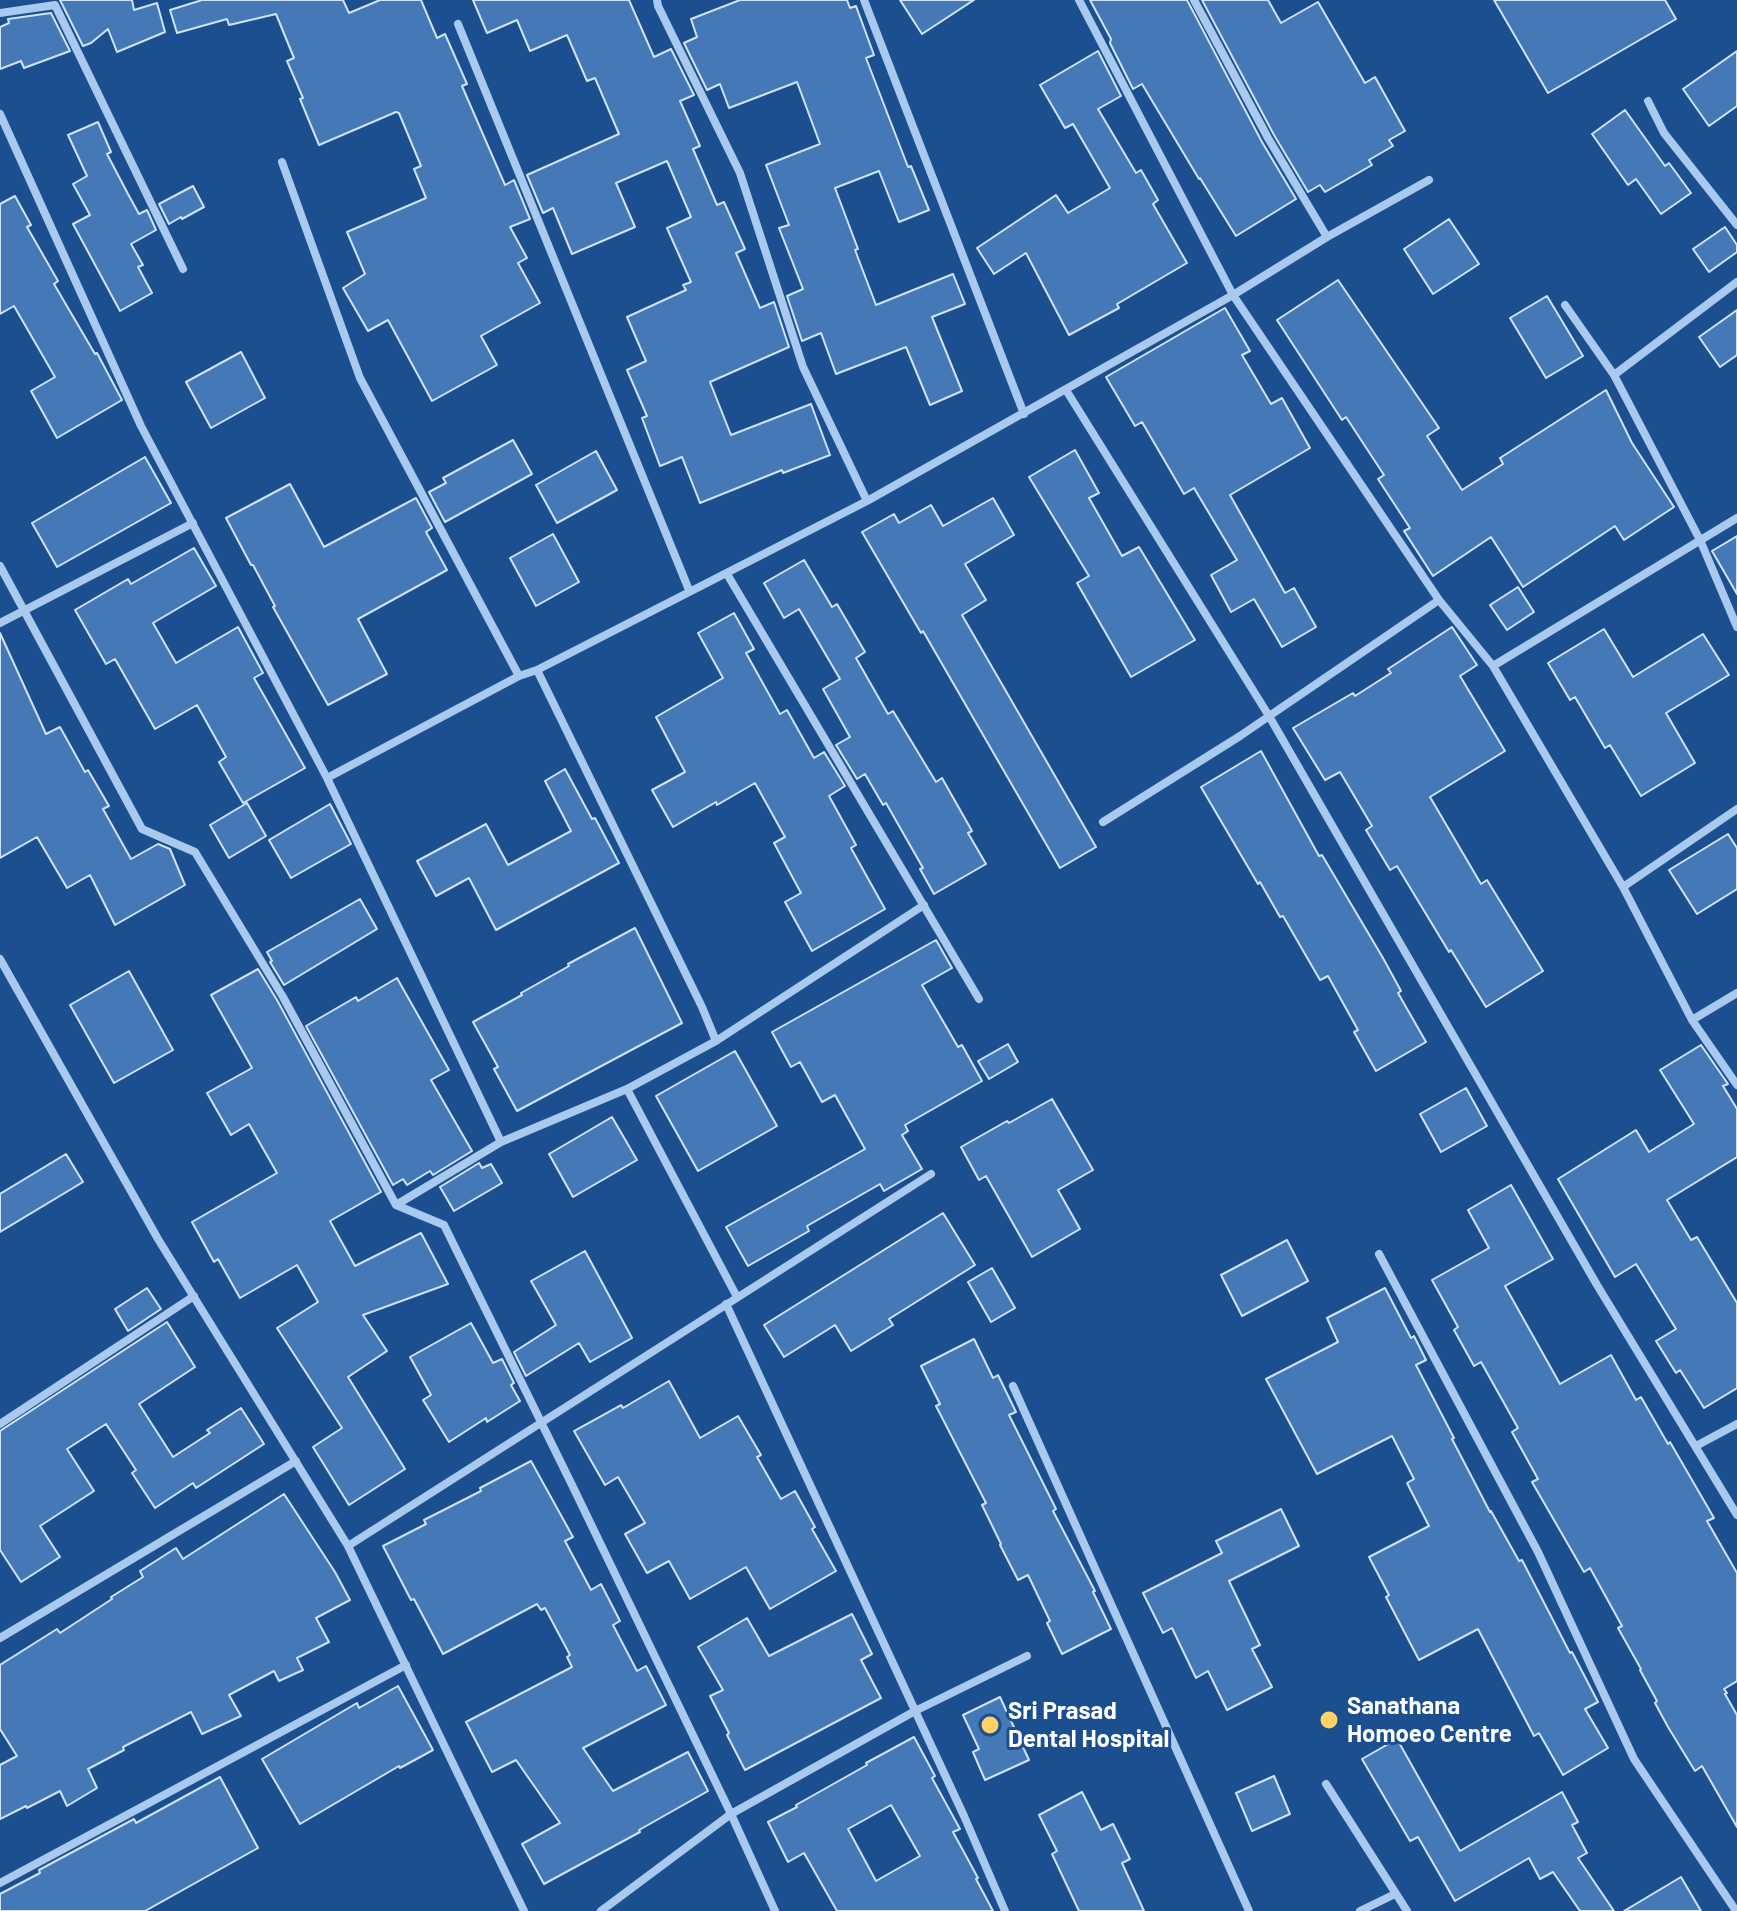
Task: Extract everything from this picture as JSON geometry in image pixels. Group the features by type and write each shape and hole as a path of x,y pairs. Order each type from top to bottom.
{"street":[{"path":"657,0 740,173 803,367 867,501"},
{"path":"864,0 1024,414"},
{"path":"1079,0 1233,295 1439,600 1493,666 1623,887 1692,1020 1737,1085"},
{"path":"1194,0 1268,138 1327,237"},
{"path":"0,13 55,5 183,269"},
{"path":"458,24 689,590"},
{"path":"1648,101 1664,133 1737,225"},
{"path":"0,114 141,426 327,778 501,1142"},
{"path":"282,162 360,378 519,676"},
{"path":"327,778 519,676 537,670 867,501 1233,295 1327,237 1429,180"},
{"path":"1614,375 1737,282"},
{"path":"1565,305 1614,375 1700,540 1737,627"},
{"path":"1066,390 1269,716 1597,1285 1737,1515"},
{"path":"1493,666 1737,518"},
{"path":"0,623 193,523"},
{"path":"0,566 142,829 195,852 283,997 396,1205 444,1225 542,1422 775,1911"},
{"path":"727,574 979,999"},
{"path":"1103,822 1240,736 1439,600"},
{"path":"537,670 716,1041"},
{"path":"1623,887 1737,809"},
{"path":"396,1205 501,1142 627,1089 716,1041 924,905"},
{"path":"0,959 151,1226 348,1546 524,1911"},
{"path":"1692,1020 1737,993"},
{"path":"627,1089 737,1297"},
{"path":"348,1546 931,1174"},
{"path":"1379,1254 1538,1552 1634,1759 1736,1911"},
{"path":"0,1424 194,1296"},
{"path":"726,1304 964,1816 1005,1911"},
{"path":"1013,1386 1249,1911"},
{"path":"1696,1446 1737,1424"},
{"path":"0,1638 296,1461"},
{"path":"601,1911 731,1814 915,1711 1027,1656"},
{"path":"0,1883 406,1665"},
{"path":"1326,1784 1407,1911"},
{"path":"1360,1911 1395,1894"}],"building":[{"path":"60,0 132,0 134,10 157,3 165,32 117,52 108,29 83,46"},
{"path":"202,0 343,0 349,13 380,0 421,0 437,38 445,34 467,84 462,86 505,185 514,180 530,219 510,227 527,258 518,263 540,303 481,336 497,365 432,401 388,320 368,331 343,288 365,274 347,232 426,198 414,169 421,166 399,113 319,145 287,61 294,58 276,14 229,25 227,19 177,33 170,10"},
{"path":"473,0 629,0 654,57 671,49 694,95 680,101 700,146 693,149 717,205 724,202 745,249 736,253 760,308 774,302 789,347 710,382 731,435 811,404 830,455 783,473 782,470 700,503 682,457 660,466 642,418 647,416 627,370 646,361 627,317 686,290 683,285 691,282 667,228 691,217 667,161 616,183 635,227 572,254 553,208 543,213 527,175 619,134 595,78 587,81 567,35 530,51 517,20 487,33"},
{"path":"740,0 847,0 850,8 856,6 874,55 866,58 908,167 911,166 929,210 899,222 879,171 835,188 876,305 953,274 965,304 932,317 962,391 930,405 906,347 836,374 821,333 802,341 787,296 803,289 779,228 789,225 766,165 820,144 797,82 729,108 720,84 707,90 684,43 697,37 691,19"},
{"path":"900,0 974,0 922,34"},
{"path":"1090,0 1187,0 1262,142 1296,199 1236,236 1142,84 1133,89"},
{"path":"1202,0 1268,0 1281,23 1318,2 1365,83 1375,77 1405,131 1389,140 1393,146 1369,160 1372,165 1325,192 1320,185 1308,192"},
{"path":"1494,0 1665,0 1676,19 1548,93"},
{"path":"51,13 70,51 24,68 21,61 0,69 0,27 9,23 8,19"},
{"path":"1098,51 1121,96 1098,109 1136,173 1141,170 1158,200 1153,204 1187,263 1117,304 1119,308 1069,335 1026,253 994,274 977,248 1056,195 1068,213 1110,188 1073,124 1065,128 1040,85"},
{"path":"1737,51 1737,106 1709,126 1683,89"},
{"path":"1625,110 1665,166 1669,163 1691,193 1661,214 1636,179 1628,185 1592,134"},
{"path":"98,122 111,152 107,154 128,194 139,214 147,210 156,230 131,244 143,265 138,267 152,293 120,311 73,224 90,215 73,184 87,176 68,135"},
{"path":"193,186 204,207 169,224 159,204"},
{"path":"15,196 31,225 27,227 58,281 54,284 122,400 57,438 31,391 55,377 14,306 0,314 0,204"},
{"path":"1449,219 1479,264 1433,294 1404,249"},
{"path":"1725,227 1737,245 1737,252 1709,272 1693,249"},
{"path":"1338,280 1439,428 1427,436 1462,490 1503,464 1500,458 1606,390 1632,443 1674,507 1624,540 1615,526 1523,587 1491,537 1433,576 1404,531 1410,528 1378,479 1384,475 1346,417 1342,420 1277,320"},
{"path":"1547,296 1583,356 1546,378 1510,318"},
{"path":"1225,308 1250,351 1242,355 1271,404 1282,398 1310,448 1230,495 1285,593 1294,588 1316,627 1282,647 1254,599 1231,612 1211,575 1237,560 1194,488 1184,494 1142,422 1135,426 1106,377"},
{"path":"1737,310 1737,355 1720,367 1699,337"},
{"path":"241,352 265,398 211,428 186,382"},
{"path":"513,440 532,474 445,522 429,492 446,483 443,478"},
{"path":"1075,450 1099,493 1089,498 1122,556 1139,547 1195,640 1131,677 1077,583 1089,576 1029,477"},
{"path":"596,451 617,490 557,523 536,485"},
{"path":"145,457 171,503 57,567 32,523"},
{"path":"290,484 324,547 416,498 432,528 426,532 447,570 358,619 387,674 328,705 226,518"},
{"path":"993,498 1014,535 965,564 986,600 962,615 1096,847 1060,868 862,532 894,514 899,523 931,505 943,526"},
{"path":"553,534 579,582 536,606 510,558"},
{"path":"1737,536 1737,594 1712,551"},
{"path":"194,548 216,586 153,623 176,663 238,627 263,673 254,678 305,768 243,803 219,762 226,757 197,705 155,729 115,659 106,664 75,610 128,579 131,584"},
{"path":"804,560 832,607 837,604 865,652 856,658 888,714 893,711 936,782 942,778 972,831 968,833 986,864 934,894 920,869 923,868 886,803 883,805 865,774 857,779 836,745 850,737 823,689 840,679 799,609 784,618 764,583"},
{"path":"1518,587 1534,612 1507,630 1490,605"},
{"path":"734,613 754,649 746,653 780,714 787,710 814,758 824,752 845,786 829,796 856,845 851,848 885,909 812,951 785,902 801,893 774,843 785,837 755,783 673,827 652,790 685,772 656,717 723,678 698,633"},
{"path":"1452,627 1477,665 1460,676 1505,751 1430,797 1481,884 1487,880 1543,971 1486,1007 1397,866 1390,870 1366,830 1372,826 1340,772 1325,780 1293,728 1353,693 1355,696 1391,673 1388,669"},
{"path":"1604,629 1633,677 1703,634 1729,675 1666,713 1695,763 1641,796 1610,745 1605,748 1575,697 1570,700 1548,663"},
{"path":"0,633 46,734 60,727 85,772 88,770 109,806 103,809 131,859 158,844 170,849 185,885 115,925 90,875 67,888 37,837 0,858"},
{"path":"1261,751 1319,856 1322,855 1383,958 1401,991 1398,993 1426,1042 1376,1071 1354,1032 1358,1030 1328,976 1320,980 1201,787"},
{"path":"565,769 619,863 496,930 469,878 436,896 417,861 486,824 508,865 571,831 545,781"},
{"path":"247,803 266,836 229,858 210,825"},
{"path":"330,804 351,844 291,878 269,840"},
{"path":"1728,834 1737,848 1737,889 1697,914 1669,870"},
{"path":"360,899 377,929 284,985 267,952"},
{"path":"635,928 682,1023 517,1111 494,1069 498,1067 473,1022 522,995 568,964"},
{"path":"936,940 952,968 922,985 982,1081 905,1125 908,1131 902,1135 922,1169 884,1191 880,1184 807,1226 809,1231 748,1266 726,1227 865,1149 835,1095 822,1102 800,1062 791,1067 772,1032"},
{"path":"258,969 381,1192 330,1221 355,1266 421,1233 448,1284 363,1315 387,1351 348,1377 405,1469 349,1505 313,1447 342,1428 277,1328 318,1302 297,1265 240,1298 218,1259 214,1262 192,1222 277,1173 249,1124 231,1135 207,1093 252,1068 211,995"},
{"path":"129,971 173,1050 114,1083 70,1005"},
{"path":"397,978 449,1070 431,1080 472,1151 433,1175 430,1171 407,1185 403,1179 393,1185 306,1026"},
{"path":"1008,1044 1018,1062 989,1079 978,1061"},
{"path":"1701,1045 1728,1084 1723,1086 1737,1109 1737,1157 1667,1200 1691,1240 1697,1237 1737,1303 1737,1388 1704,1408 1680,1370 1676,1373 1656,1341 1676,1329 1636,1264 1615,1277 1558,1179 1636,1130 1649,1152 1694,1124 1660,1070"},
{"path":"735,1051 777,1126 698,1171 656,1096"},
{"path":"1466,1088 1487,1126 1441,1152 1420,1114"},
{"path":"1052,1099 1093,1170 1058,1190 1080,1229 1032,1257 986,1176 979,1180 961,1147"},
{"path":"612,1117 637,1160 573,1197 549,1154"},
{"path":"66,1154 83,1182 0,1232 0,1194"},
{"path":"479,1163 482,1168 491,1164 502,1183 454,1211 440,1187"},
{"path":"1511,1185 1553,1259 1505,1286 1560,1384 1611,1355 1636,1400 1641,1397 1668,1444 1670,1442 1714,1518 1707,1521 1737,1573 1737,1681 1724,1689 1737,1715 1737,1827 1702,1766 1695,1771 1668,1727 1618,1628 1622,1626 1590,1568 1584,1572 1532,1482 1538,1479 1512,1432 1518,1428 1481,1362 1474,1366 1454,1330 1458,1327 1432,1280 1489,1248 1468,1210"},
{"path":"943,1213 975,1265 889,1319 893,1325 851,1351 835,1325 784,1357 764,1325"},
{"path":"1287,1240 1308,1281 1242,1316 1221,1275"},
{"path":"585,1251 632,1338 590,1362 579,1343 526,1376 514,1352 556,1325 531,1281"},
{"path":"992,1268 1015,1308 991,1322 968,1282"},
{"path":"147,1288 161,1309 128,1331 115,1309"},
{"path":"1385,1288 1426,1360 1416,1365 1452,1439 1490,1512 1519,1561 1522,1560 1598,1702 1585,1709 1608,1748 1563,1775 1539,1733 1534,1736 1478,1629 1419,1660 1386,1597 1389,1595 1369,1557 1429,1526 1407,1483 1414,1479 1392,1436 1317,1474 1266,1379 1338,1342 1327,1318"},
{"path":"167,1322 195,1367 139,1404 173,1457 241,1408 264,1444 196,1488 193,1483 155,1508 132,1473 136,1470 106,1424 67,1449 94,1491 40,1526 60,1557 21,1582 0,1550 0,1431"},
{"path":"471,1323 493,1363 502,1359 520,1401 449,1442 423,1400 431,1395 410,1357"},
{"path":"974,1339 993,1378 998,1375 1016,1412 1009,1415 1111,1629 1062,1654 1028,1575 1018,1580 1000,1545 982,1505 986,1503 936,1406 940,1404 921,1366"},
{"path":"669,1381 700,1438 738,1416 761,1455 757,1457 781,1499 795,1491 836,1571 770,1609 746,1567 690,1599 669,1561 647,1573 625,1534 645,1523 618,1477 605,1485 574,1431 621,1405 623,1408"},
{"path":"531,1461 573,1537 565,1541 591,1590 601,1584 620,1621 613,1625 637,1671 646,1666 666,1705 583,1748 613,1791 688,1752 708,1791 544,1884 522,1844 560,1823 516,1760 492,1772 466,1722 572,1667 567,1657 570,1655 545,1608 541,1610 537,1604 443,1654 383,1546"},
{"path":"284,1494 350,1600 316,1618 329,1642 297,1658 303,1670 279,1681 274,1671 229,1695 241,1716 202,1734 191,1712 88,1769 97,1788 67,1806 60,1791 0,1819 0,1765 17,1756 0,1729 0,1665 57,1629 60,1633 112,1599 143,1577 140,1571 176,1548 183,1559"},
{"path":"1281,1509 1299,1546 1229,1581 1260,1645 1252,1649 1272,1687 1227,1710 1208,1671 1196,1678 1172,1628 1163,1633 1143,1593 1222,1553 1216,1541"},
{"path":"852,1614 872,1654 861,1660 881,1698 745,1770 710,1696 723,1690 698,1647 747,1618 769,1656"},
{"path":"398,1686 433,1750 399,1766 300,1824 262,1759 357,1703 359,1708"},
{"path":"1000,1697 1029,1760 985,1780 973,1752 979,1749 963,1715"},
{"path":"914,1737 960,1829 953,1832 993,1911 837,1911 804,1853 788,1862 768,1822","holes":["891,1805 920,1856 876,1881 848,1829"]},
{"path":"1397,1739 1460,1851 1562,1792 1578,1822 1572,1825 1587,1853 1578,1858 1614,1911 1580,1911 1553,1872 1540,1879 1529,1858 1455,1901 1418,1837 1410,1841 1362,1759"},
{"path":"1274,1776 1290,1814 1252,1831 1236,1793"},
{"path":"220,1777 258,1848 145,1911 0,1911 0,1894 40,1873 39,1870 134,1819 136,1823"},
{"path":"1082,1792 1101,1830 1113,1824 1130,1859 1122,1863 1144,1911 1079,1911 1052,1854 1057,1851 1039,1815"},
{"path":"1681,1877 1701,1911 1624,1911"}],"place":[{"name":"Sanathana Homoeo Centre","path":"1329,1720"},
{"name":"Sri Prasad Dental Hospital","path":"990,1725"}]}
